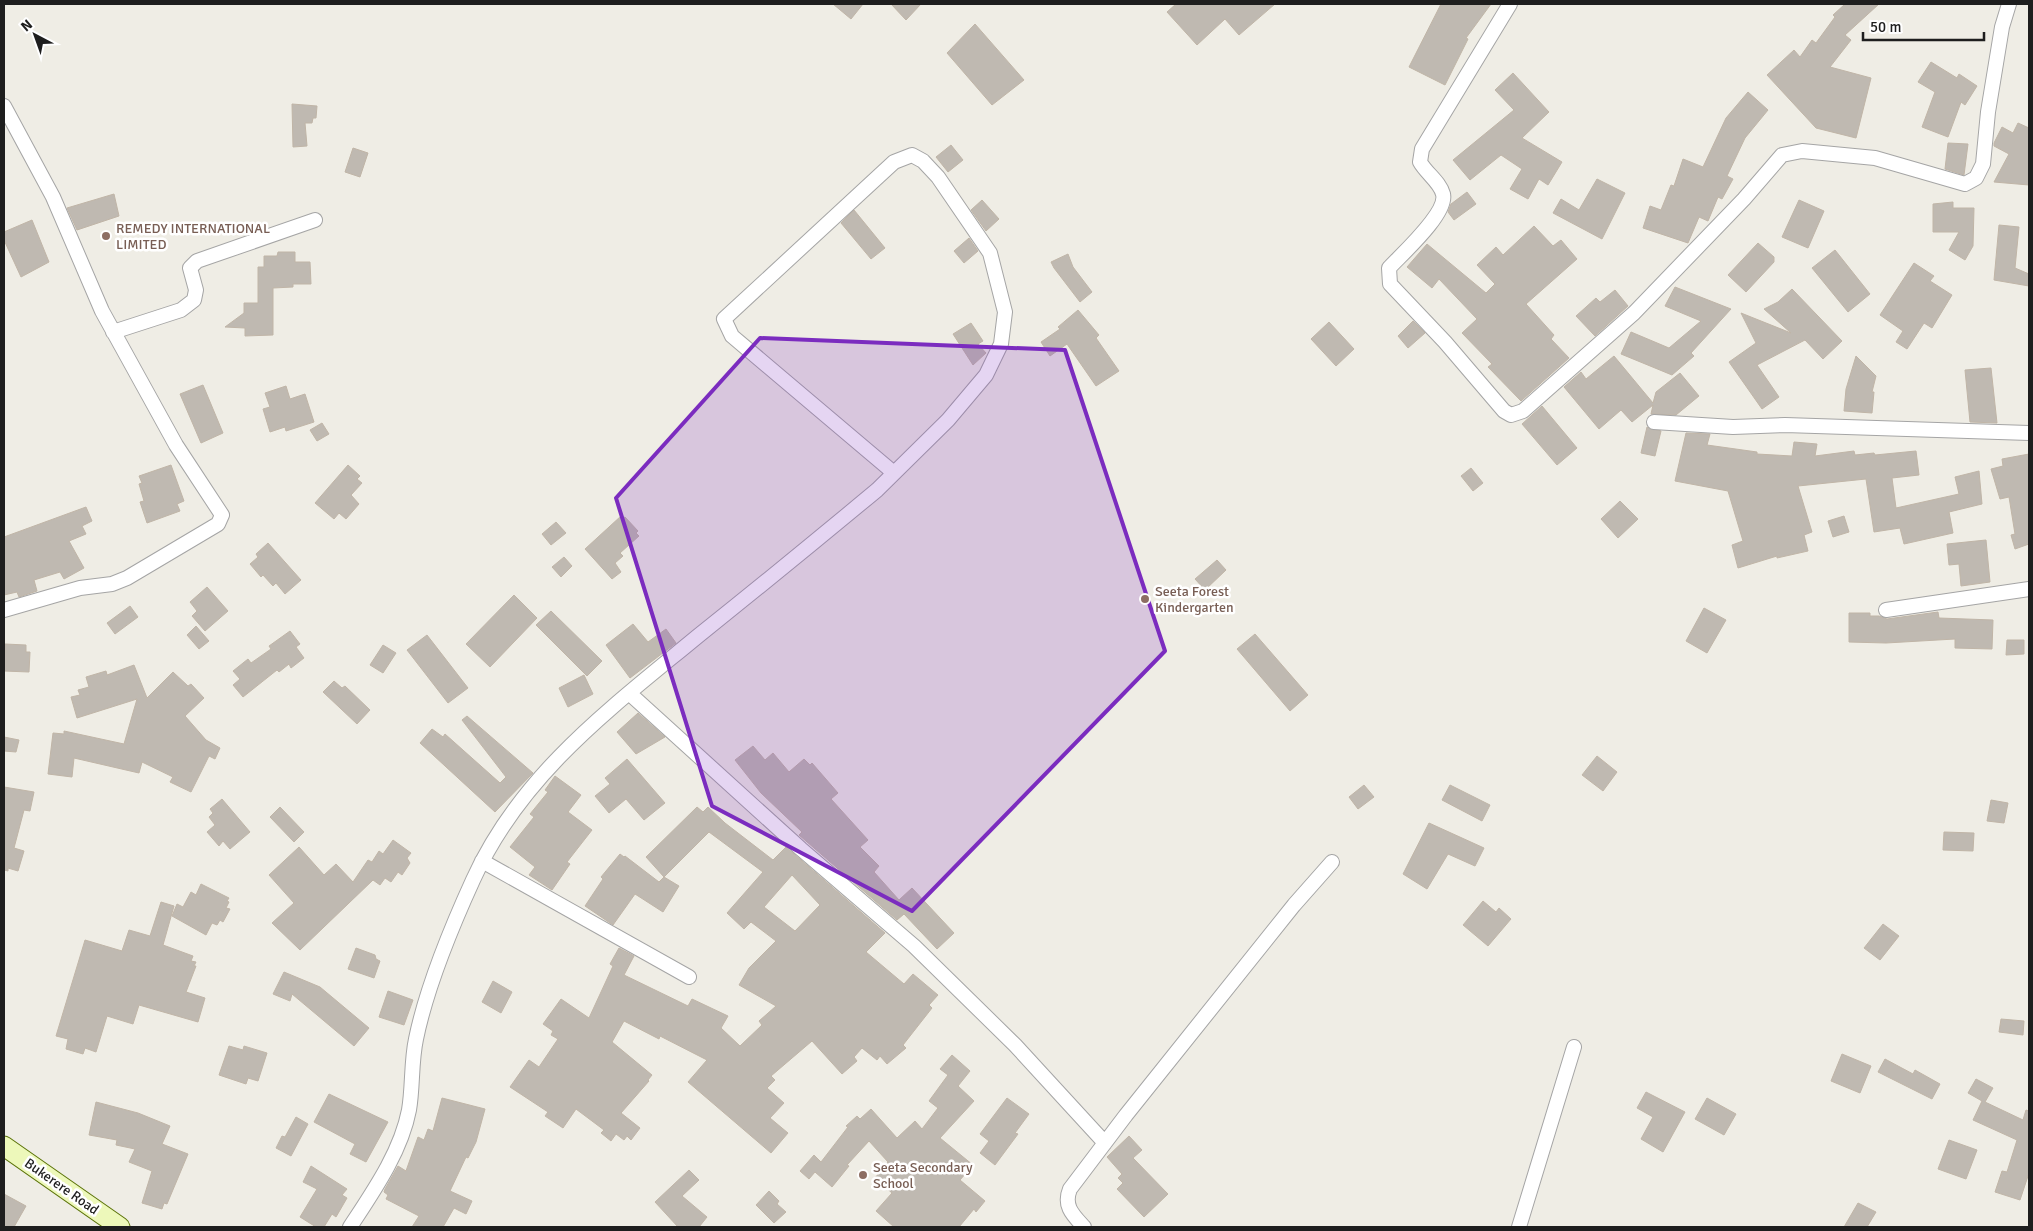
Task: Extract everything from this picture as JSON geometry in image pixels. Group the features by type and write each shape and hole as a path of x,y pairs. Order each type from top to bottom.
{"main road":[{"name":"Bukerere Road","path":"4,1146 120,1227"}],"street":[{"path":"1510,4 1422,149 1420,162 1443,194 1442,203 1436,217 1389,268 1388,276 1390,284 1504,410 1511,415 1523,410 1634,313 1744,199 1782,155 1802,151 1875,158 1965,184 1976,178 1982,164 1994,74 2002,27 2009,4"},
{"path":"4,106 53,197 102,311 176,445 221,511 222,520 127,578 112,584 80,588 4,610"},
{"path":"350,1227 399,1142 409,1110 415,1042 446,948 491,842 518,804 555,759 629,693 877,490 948,420 986,374 1001,344 1005,312 990,253 938,177 923,161 912,155 894,162 724,319 732,336 894,473"},
{"path":"114,332 181,310 194,300 196,290 190,268 197,261 315,220"},
{"path":"1654,422 1733,427 1785,425 2029,433"},
{"path":"1886,610 2029,589"},
{"path":"629,693 801,849 914,946 1015,1045 1105,1143"},
{"path":"482,861 689,977"},
{"path":"1084,1227 1069,1209 1067,1196 1105,1143 1294,905 1332,862"},
{"path":"1519,1227 1574,1047"}],"highlighted area":[{"path":"760,338 1065,350 1165,651 912,911 712,806 616,498"}],"building":[{"path":"833,4 863,4 851,19"},
{"path":"891,4 921,4 906,20"},
{"path":"1176,4 1275,4 1239,35 1225,19 1197,45 1167,12"},
{"path":"1441,4 1491,4 1466,38 1468,39 1445,85 1409,67"},
{"path":"1845,4 1879,4 1845,35 1851,40 1830,67 1871,78 1856,138 1816,128 1767,75 1794,50 1800,57 1812,40 1816,43 1835,17 1833,15"},
{"path":"975,24 1024,80 992,105 947,53"},
{"path":"1931,62 1957,78 1959,74 1977,86 1965,105 1961,102 1948,137 1922,127 1935,92 1918,82"},
{"path":"1513,73 1549,112 1522,138 1562,162 1548,185 1539,179 1528,199 1510,189 1522,169 1501,155 1470,180 1453,160 1514,110 1495,90"},
{"path":"1748,92 1768,110 1745,138 1727,176 1733,179 1722,199 1718,197 1708,221 1699,217 1688,243 1643,228 1650,206 1661,210 1671,185 1674,186 1683,159 1703,167 1726,118"},
{"path":"292,104 317,106 316,118 313,118 312,123 305,123 307,146 293,147"},
{"path":"2018,123 2029,128 2029,185 1994,182 2009,154 1994,146 1994,143 2002,127 2013,133"},
{"path":"1948,143 1968,144 1964,175 1945,169"},
{"path":"951,145 963,160 948,172 936,157"},
{"path":"353,148 368,153 360,177 345,172"},
{"path":"1597,179 1625,193 1602,239 1553,213 1561,199 1579,210"},
{"path":"1467,192 1476,204 1454,220 1448,212 1451,204"},
{"path":"114,194 119,216 77,230 67,208"},
{"path":"982,200 999,219 986,231 971,210"},
{"path":"1799,200 1824,211 1808,248 1782,237"},
{"path":"1953,202 1953,208 1974,208 1973,246 1965,260 1949,250 1959,232 1933,232 1933,204"},
{"path":"854,210 885,248 871,259 841,223"},
{"path":"32,220 49,262 21,277 4,240 4,232"},
{"path":"1999,225 2019,227 2015,268 2029,274 2029,286 1994,280"},
{"path":"1534,226 1553,246 1561,240 1577,259 1526,304 1554,335 1551,339 1569,358 1521,401 1488,367 1492,364 1462,333 1477,319 1439,279 1432,288 1407,267 1427,244 1486,293 1495,284 1477,265 1496,247 1503,255"},
{"path":"969,238 978,251 964,263 954,251"},
{"path":"1758,243 1774,257 1774,262 1746,292 1728,275"},
{"path":"1835,250 1870,294 1848,312 1812,268"},
{"path":"278,252 295,252 295,262 310,262 311,284 293,284 293,287 273,288 273,335 245,336 245,328 225,327 244,313 244,303 258,303 258,267 264,267 264,256 277,256"},
{"path":"1068,254 1073,267 1092,292 1080,302 1051,262"},
{"path":"1914,263 1934,276 1930,281 1952,295 1932,328 1924,323 1907,349 1896,342 1903,331 1880,315"},
{"path":"1675,287 1731,309 1691,353 1694,356 1672,375 1621,354 1631,332 1669,348 1701,321 1665,306"},
{"path":"1792,289 1842,341 1823,359 1805,340 1757,365 1779,397 1762,409 1729,362 1756,343 1741,313 1791,333 1764,309 1778,302"},
{"path":"1615,290 1628,306 1595,336 1576,316 1596,298 1600,302"},
{"path":"1078,310 1099,335 1096,338 1119,371 1096,386 1067,344 1050,356 1041,342 1060,329 1058,327"},
{"path":"1413,321 1425,333 1408,348 1398,336"},
{"path":"1329,322 1354,349 1336,366 1311,339"},
{"path":"971,323 983,341 978,344 986,353 973,365 953,334"},
{"path":"1614,356 1653,403 1656,392 1680,373 1699,396 1676,415 1651,414 1653,405 1632,422 1621,410 1599,429 1564,387 1581,372 1586,379"},
{"path":"1856,356 1876,376 1872,392 1874,392 1872,413 1844,411 1846,389"},
{"path":"1991,368 1997,423 1970,422 1965,370"},
{"path":"203,385 223,433 201,443 180,394"},
{"path":"286,386 290,399 305,394 314,422 286,431 285,427 270,432 263,409 270,407 265,393"},
{"path":"1542,406 1577,448 1557,465 1522,424"},
{"path":"322,423 329,434 317,441 310,430"},
{"path":"1647,427 1661,431 1655,456 1641,453"},
{"path":"1686,433 1710,434 1707,445 1757,452 1757,454 1792,456 1794,442 1817,444 1815,456 1854,451 1855,455 1874,453 1875,455 1916,451 1919,475 1892,478 1896,508 1959,494 1955,477 1979,471 1982,504 1949,512 1953,533 1904,544 1900,528 1874,532 1866,479 1798,486 1812,532 1804,535 1808,551 1777,558 1777,556 1738,568 1732,545 1743,541 1728,491 1675,481"},
{"path":"2029,454 2029,544 2015,549 2011,535 2015,534 2009,497 2000,499 1991,469 2003,466 2002,459"},
{"path":"171,465 184,501 177,504 180,511 147,523 140,502 144,501 139,484 142,483 139,476"},
{"path":"348,465 360,476 357,479 362,483 351,495 359,504 346,519 339,513 334,519 315,503"},
{"path":"1471,468 1483,483 1473,491 1461,476"},
{"path":"1620,501 1638,519 1618,538 1601,519"},
{"path":"86,507 92,521 82,526 86,534 69,541 84,568 64,579 60,572 34,580 37,591 19,597 17,592 4,595 4,537"},
{"path":"621,516 625,517 638,531 636,533 639,536 620,553 623,556 615,563 621,572 612,579 585,549"},
{"path":"1844,516 1849,532 1833,537 1828,521"},
{"path":"556,522 566,533 551,545 542,534"},
{"path":"1986,540 1990,582 1961,586 1959,564 1949,565 1947,544"},
{"path":"268,543 301,580 285,594 276,583 273,586 263,575 261,577 250,564 258,557 256,554"},
{"path":"564,557 572,566 561,577 552,567"},
{"path":"1217,560 1226,570 1205,590 1195,579"},
{"path":"207,587 228,611 205,631 192,616 197,611 190,602"},
{"path":"514,595 537,618 490,667 466,644"},
{"path":"130,606 138,617 115,634 107,623"},
{"path":"1704,608 1726,620 1707,653 1686,641"},
{"path":"551,611 602,661 587,676 536,625"},
{"path":"1938,612 1939,618 1993,620 1992,649 1955,648 1955,639 1886,643 1849,642 1849,613 1870,613 1870,616 1879,616 1887,619"},
{"path":"633,624 648,642 666,629 676,643 630,678 606,645"},
{"path":"196,626 209,641 199,649 187,635"},
{"path":"290,631 300,644 296,647 304,658 291,668 289,664 279,672 277,670 243,697 233,685 240,679 233,671 248,659 251,663 271,649 269,646"},
{"path":"1255,634 1308,695 1290,711 1237,649"},
{"path":"427,635 468,688 448,703 407,650"},
{"path":"2007,640 2024,640 2024,654 2006,655"},
{"path":"5,644 26,645 26,652 30,652 29,672 4,671"},
{"path":"383,645 396,653 383,673 370,665"},
{"path":"134,665 147,698 173,672 188,686 191,684 204,698 185,716 206,740 220,748 215,759 209,756 191,792 170,782 173,777 142,762 139,773 74,758 72,777 48,774 53,733 64,734 64,731 124,744 137,699 77,718 71,697 80,695 78,690 89,687 86,677 106,671 107,675"},
{"path":"584,675 593,694 568,707 559,688"},
{"path":"334,681 342,688 345,686 370,710 357,724 323,692"},
{"path":"638,713 665,737 636,754 617,732"},
{"path":"467,716 533,773 495,812 420,743 432,729 443,737 445,734 500,783 506,777 462,720"},
{"path":"4,737 19,740 16,752 4,751"},
{"path":"753,746 765,760 773,753 789,772 804,759 810,765 812,763 838,793 831,799 868,840 860,847 879,866 874,872 899,900 912,888 954,933 937,949 904,914 897,920 799,835 802,832 761,793 735,760"},
{"path":"1597,756 1617,772 1603,791 1582,775"},
{"path":"627,759 665,803 644,820 626,799 609,813 595,796 610,784 605,778"},
{"path":"555,776 581,795 568,812 592,830 567,862 570,864 552,890 529,875 535,867 510,847 534,817 530,814 548,792 545,790"},
{"path":"1364,785 1374,797 1358,809 1349,797"},
{"path":"1450,785 1490,805 1482,821 1442,800"},
{"path":"4,787 34,792 30,811 24,810 14,848 24,851 18,871 8,868 8,871 4,870"},
{"path":"222,799 250,832 230,849 223,841 219,846 207,832 215,825 209,817 213,813 210,809"},
{"path":"1991,800 2008,803 2004,823 1987,821"},
{"path":"280,807 304,832 294,842 270,817"},
{"path":"697,807 703,812 708,807 725,823 773,860 786,847 885,933 866,952 904,984 913,974 938,995 929,1005 932,1008 903,1045 906,1048 887,1064 880,1056 877,1060 862,1048 854,1057 857,1061 842,1074 812,1041 771,1076 775,1080 767,1088 784,1103 770,1118 788,1133 771,1153 688,1082 707,1060 660,1036 659,1039 624,1021 612,1042 652,1075 621,1113 640,1128 631,1140 627,1136 624,1140 616,1134 611,1141 601,1133 604,1130 576,1109 563,1128 545,1116 548,1112 510,1087 529,1060 539,1067 558,1039 551,1035 553,1031 543,1024 561,999 589,1018 613,966 610,964 619,948 634,956 624,975 688,1006 692,999 728,1016 721,1028 740,1046 762,1025 759,1021 776,1006 739,985 749,968 776,941 751,922 744,929 727,913 763,872 709,832 664,877 646,857","holes":["792,875 820,905 795,931 764,907"]},
{"path":"1429,823 1484,848 1475,866 1448,854 1427,889 1403,874"},
{"path":"1944,832 1974,833 1973,851 1943,850"},
{"path":"393,840 411,853 407,858 410,863 402,875 398,872 391,882 385,878 380,885 373,880 300,950 272,923 294,903 269,875 299,847 324,875 336,864 353,882 368,860 372,862 379,851 383,854"},
{"path":"620,854 659,882 664,877 679,886 663,912 635,894 613,925 585,906 603,879 601,877"},
{"path":"201,884 229,898 226,908 230,909 223,922 220,920 217,925 212,923 206,935 172,916 177,904 183,907 191,892 196,895"},
{"path":"1483,901 1496,912 1499,908 1511,919 1488,946 1463,925"},
{"path":"161,902 174,906 163,945 193,956 191,961 196,962 186,992 205,998 198,1022 139,1005 133,1024 107,1016 96,1052 85,1048 83,1054 66,1049 68,1039 56,1036 85,940 122,951 129,930 150,936"},
{"path":"1883,924 1899,936 1880,960 1864,948"},
{"path":"356,948 375,955 376,959 380,961 374,978 348,969"},
{"path":"284,972 320,987 369,1028 354,1046 292,994 290,1001 273,994"},
{"path":"493,981 512,992 501,1013 482,1002"},
{"path":"388,991 413,1000 404,1025 379,1017"},
{"path":"2001,1019 2024,1021 2023,1035 1999,1032"},
{"path":"229,1046 243,1050 244,1046 267,1053 258,1081 248,1078 246,1084 219,1075"},
{"path":"1842,1054 1871,1066 1860,1093 1831,1081"},
{"path":"952,1055 970,1071 958,1086 974,1101 940,1138 973,1165 960,1180 985,1201 976,1212 974,1209 959,1227 894,1227 876,1211 892,1193 875,1178 888,1162 869,1141 847,1165 849,1166 832,1187 815,1172 809,1179 800,1171 814,1155 821,1162 848,1127 846,1126 857,1116 860,1119 871,1109 897,1138 915,1121 922,1129 938,1108 929,1101 948,1075 940,1069"},
{"path":"1885,1059 1913,1074 1915,1070 1940,1084 1932,1099 1878,1072"},
{"path":"1976,1079 1993,1088 1985,1102 2023,1120 2026,1110 2029,1111 2029,1173 2020,1200 1995,1192 2002,1171 2007,1172 2017,1140 1973,1120 1982,1101 1968,1093"},
{"path":"1646,1092 1685,1112 1663,1152 1641,1139 1653,1117 1637,1108"},
{"path":"329,1094 388,1122 366,1162 350,1154 355,1144 314,1122"},
{"path":"442,1098 485,1109 476,1142 468,1158 466,1157 450,1191 472,1201 466,1214 454,1208 443,1227 412,1227 419,1216 386,1199 388,1195 384,1192 398,1166 406,1171 418,1137 424,1140 428,1129 433,1131"},
{"path":"1007,1098 1029,1114 1015,1133 1018,1134 995,1165 980,1153 989,1141 980,1134"},
{"path":"1707,1098 1736,1114 1724,1135 1695,1119"},
{"path":"96,1102 138,1113 170,1126 162,1144 188,1154 167,1204 164,1203 162,1209 142,1203 152,1171 129,1162 135,1149 116,1145 117,1140 89,1135"},
{"path":"296,1117 308,1124 291,1156 276,1148 282,1136 285,1137"},
{"path":"1129,1136 1142,1150 1133,1158 1168,1194 1144,1217 1117,1189 1123,1183 1118,1178 1122,1174 1107,1157"},
{"path":"1949,1140 1977,1150 1966,1179 1938,1169"},
{"path":"311,1166 347,1189 342,1195 347,1198 336,1217 332,1214 324,1227 316,1227 300,1217 317,1189 303,1182"},
{"path":"689,1170 699,1180 682,1196 707,1217 699,1227 678,1227 655,1202"},
{"path":"769,1191 779,1201 777,1204 786,1212 774,1223 756,1205"},
{"path":"4,1194 26,1206 14,1227 4,1227"},
{"path":"1858,1203 1876,1212 1867,1227 1844,1227"}],"place":[{"name":"REMEDY INTERNATIONAL LIMITED","path":"106,236"},
{"name":"Seeta Forest Kindergarten","path":"1145,599"},
{"name":"Seeta Secondary School","path":"863,1175"}]}
